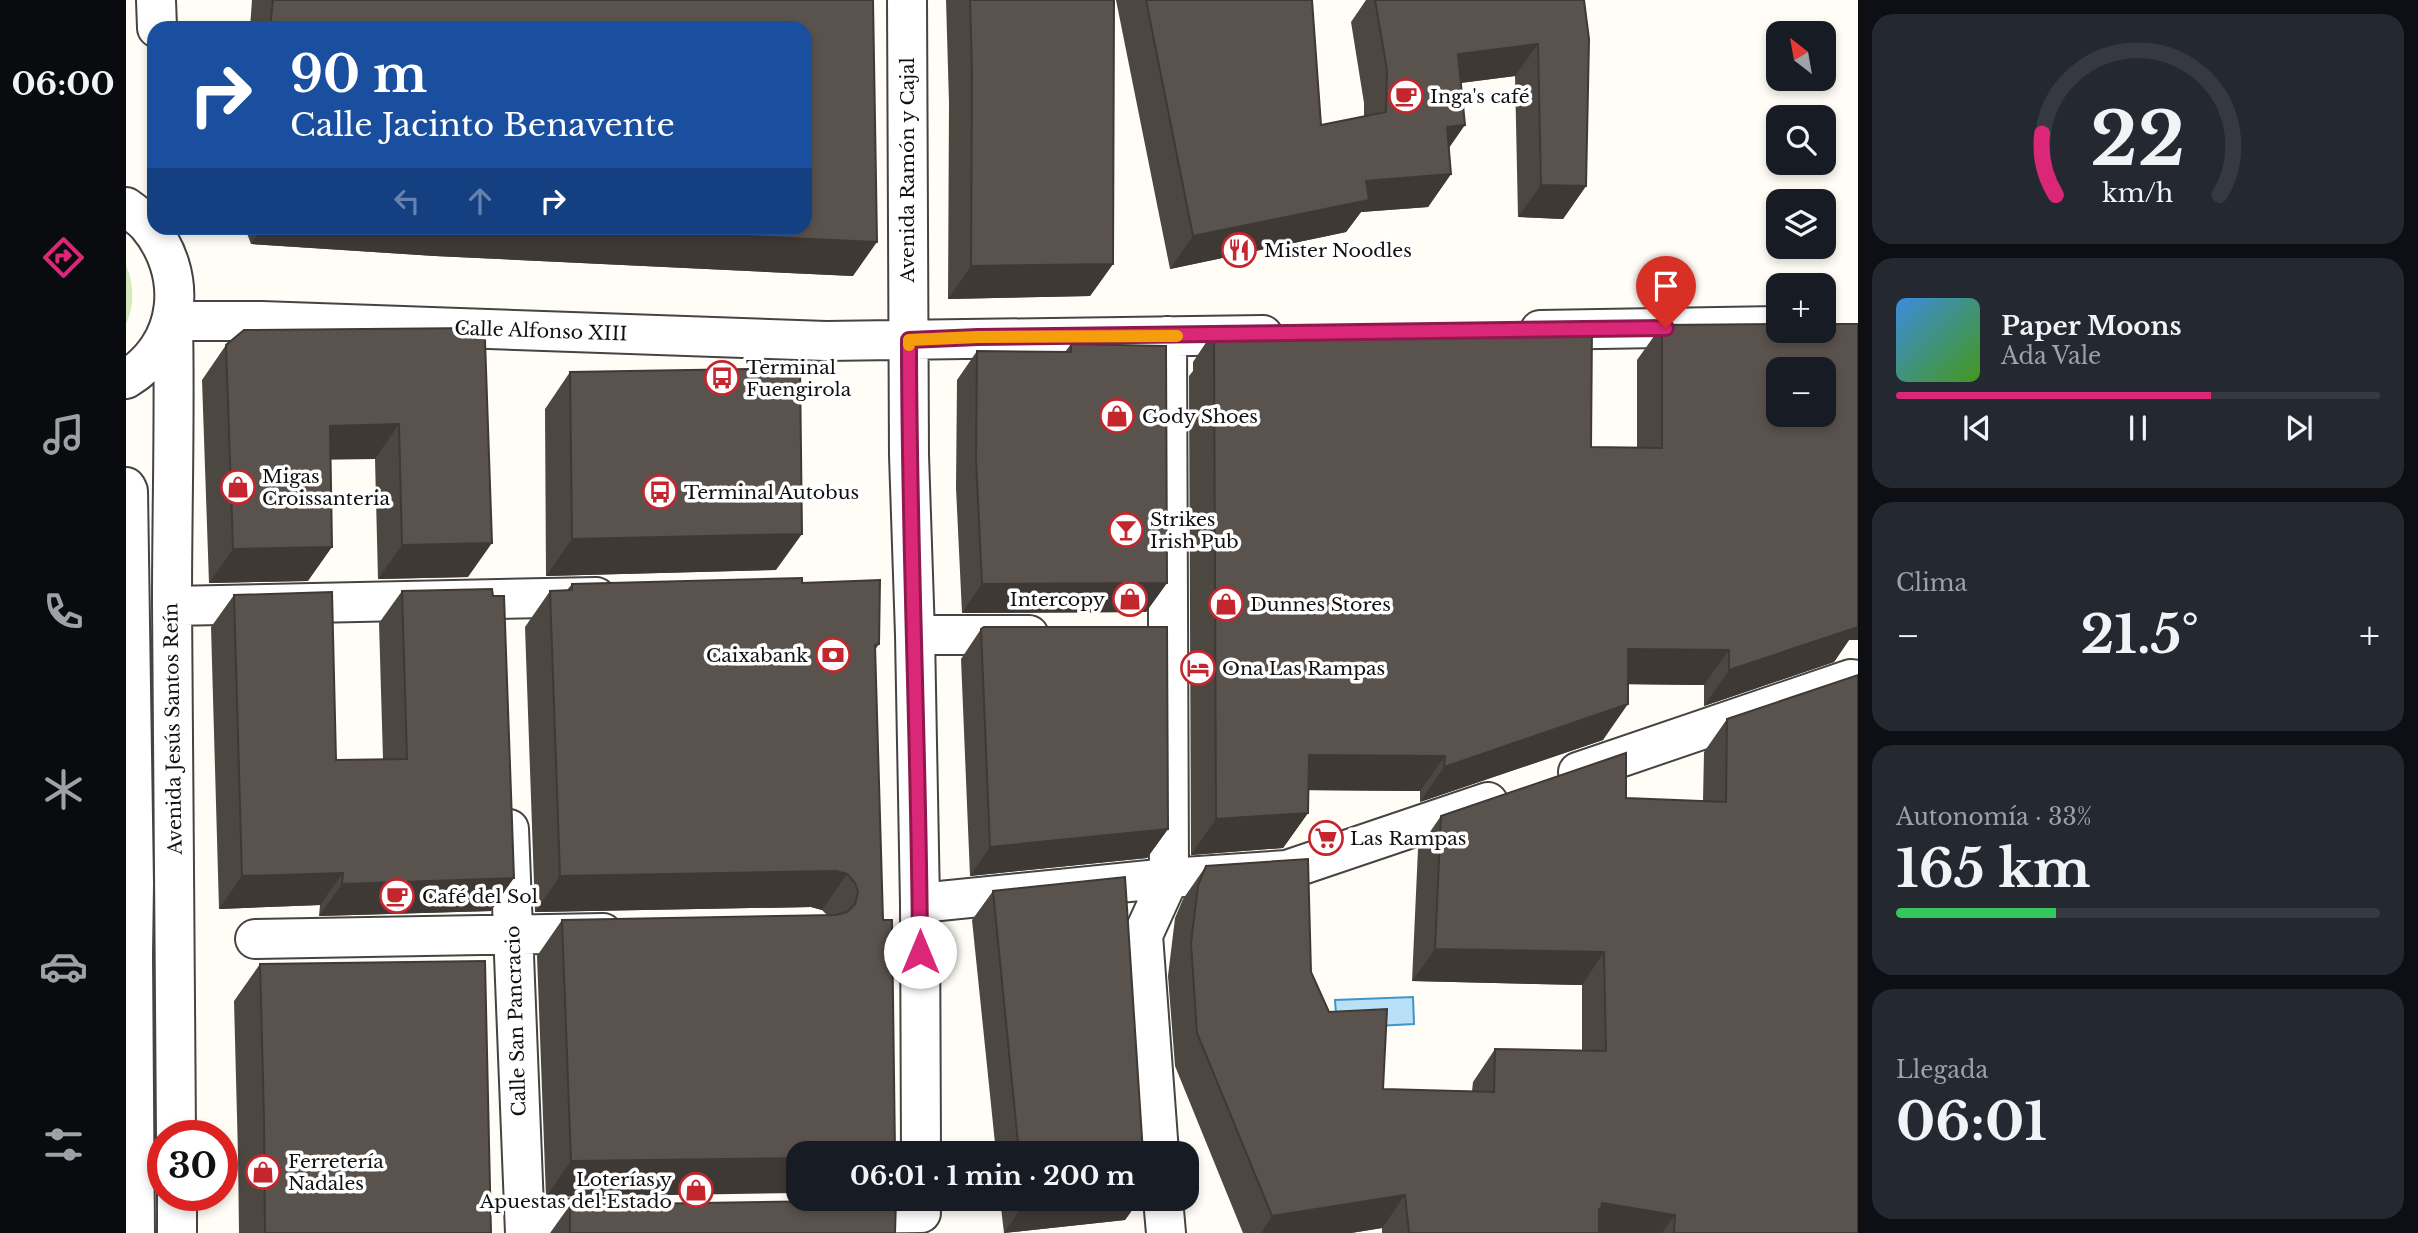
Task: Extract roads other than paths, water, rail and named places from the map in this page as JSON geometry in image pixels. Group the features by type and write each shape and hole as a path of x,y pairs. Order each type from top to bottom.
{"street":[{"path":"156,0 157,21"},
{"name":"Avenida Ramón y Cajal","path":"907,0 906,286 909,455 900,590 915,635 921,1141"},
{"path":"126,207 147,224"},
{"name":"Avenida Jesús Santos Reín","path":"164,238 176,296 173,321 175,404 172,498 176,1120"},
{"path":"126,379 135,374 157,351 173,321"},
{"name":"Calle Alfonso XIII","path":"173,321 261,321 712,337 909,340 1292,334"},
{"path":"1512,331 1766,326"},
{"path":"1159,1141 1143,935 1169,878 1153,634 1168,447 1167,336"},
{"path":"126,486 134,856 129,955 135,1233"},
{"path":"172,606 503,613 625,596"},
{"path":"915,635 1069,635"},
{"path":"920,915 1169,878 1287,870 1851,679 1858,680"},
{"name":"Calle San Pancracio","path":"508,794 525,1226"},
{"path":"256,939 635,932"},
{"path":"177,1211 177,1233"},
{"path":"1164,1211 1166,1233"},
{"path":"812,1215 921,1215"},
{"path":"525,1226 648,1217"}],"water":[{"path":"1413,997 1414,1024 1337,1028 1335,1000"}],"place":[{"name":"Inga's café","path":"1406,96"},
{"name":"Mister Noodles","path":"1239,250"},
{"name":"Terminal Fuengirola","path":"722,378"},
{"name":"Gody Shoes","path":"1117,416"},
{"name":"Migas Croissanteria","path":"238,487"},
{"name":"Terminal Autobus","path":"660,492"},
{"name":"Strikes Irish Pub","path":"1126,530"},
{"name":"Intercopy","path":"1130,599"},
{"name":"Dunnes Stores","path":"1226,604"},
{"name":"Caixabank","path":"833,655"},
{"name":"Ona Las Rampas","path":"1198,668"},
{"name":"Las Rampas","path":"1326,838"},
{"name":"Café del Sol","path":"397,896"},
{"name":"Ferretería Nadales","path":"263,1172"},
{"name":"Loterías y Apuestas del Estado","path":"696,1190"}]}
